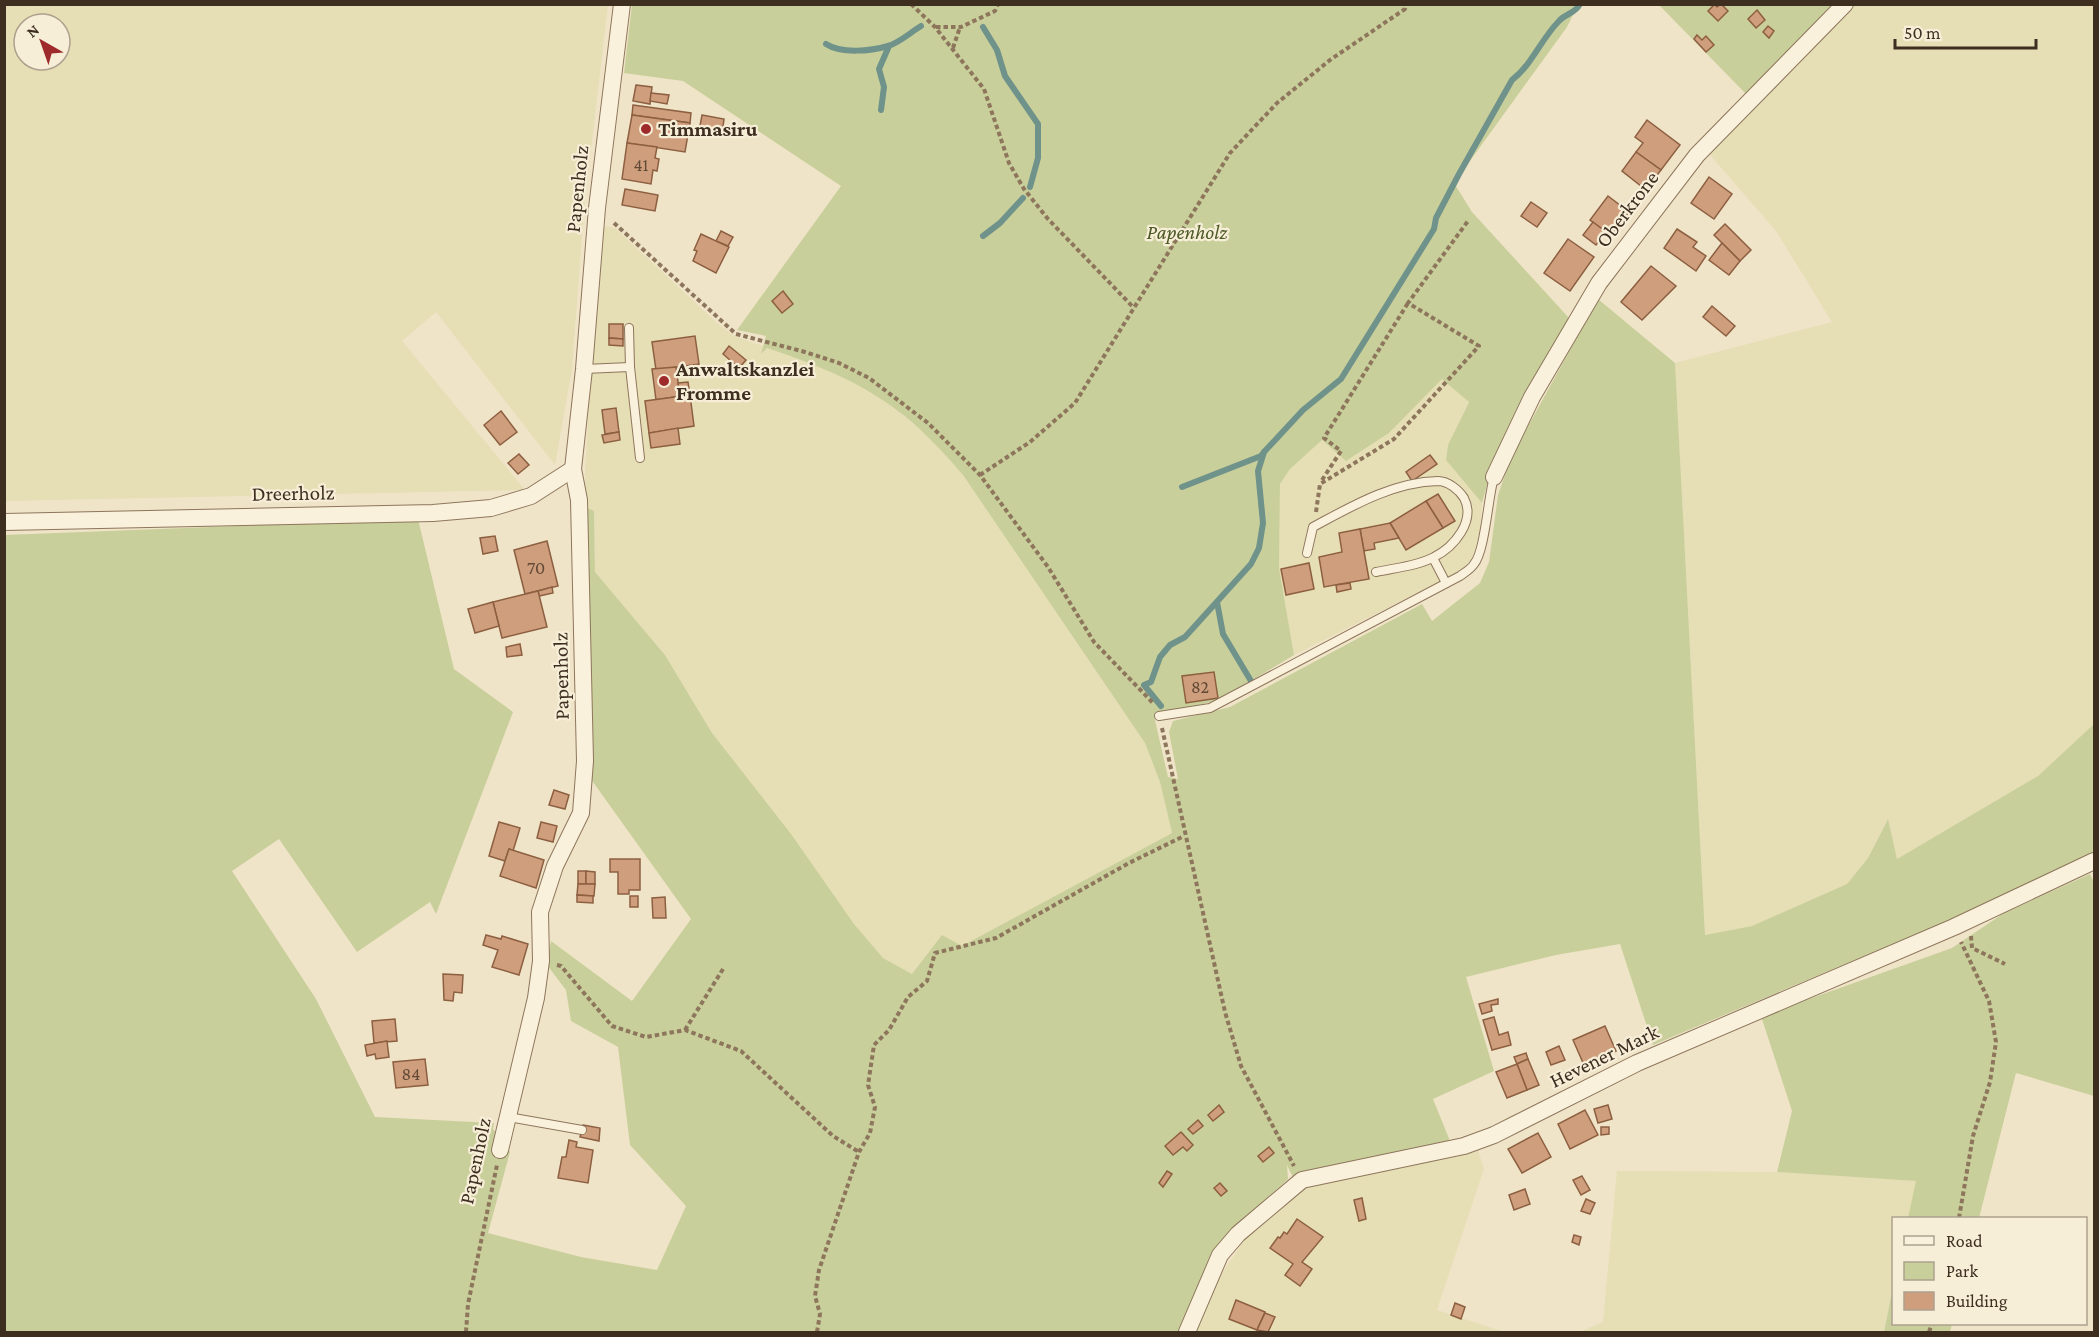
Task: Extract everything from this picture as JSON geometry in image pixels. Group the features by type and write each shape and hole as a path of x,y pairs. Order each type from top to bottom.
{"street":[{"name":"Papenholz","path":"500,1150 537,998 541,961 540,912 545,890 581,813 584,786 579,500 573,469 597,208 622,4"},
{"name":"Oberkrone","path":"1494,477 1532,397 1599,283 1697,155 1845,4"},
{"name":"Dreerholz","path":"4,522 433,513 491,508 531,496 573,469"},
{"name":"Hevener Mark","path":"1187,1332 1220,1255 1238,1234 1302,1180 1464,1146 1479,1140 1637,1063 1970,920 2094,861"}],"lane":[{"path":"630,328 630,367 640,458"},
{"path":"584,369 630,367"},
{"path":"1159,716 1210,708 1446,583 1476,563 1482,544 1488,497 1494,477"},
{"path":"1307,553 1313,527 1386,491 1441,481 1459,490 1468,506 1467,524 1449,546 1433,558 1376,572"},
{"path":"1433,558 1446,583"},
{"path":"508,1117 582,1130"}],"path":[{"path":"912,4 935,27 984,89 1009,163 1024,189 1048,219 1134,308"},
{"path":"935,27 961,27 995,11 998,4"},
{"path":"980,475 1030,442 1075,403 1230,153 1276,103 1330,60 1386,25 1405,9 1404,4"},
{"path":"953,49 961,27"},
{"path":"597,208 736,334 805,352 869,378 928,423 980,475 1048,567 1094,642 1152,701 1159,716 1225,1012 1241,1066 1302,1180"},
{"path":"1313,527 1320,483 1341,451 1324,438 1408,303 1468,221"},
{"path":"1320,483 1394,440 1479,346 1408,303"},
{"path":"817,1332 820,1314 815,1296 819,1270 859,1152 870,1133 875,1107 868,1085 874,1046 889,1030 908,997 927,981 935,953 996,938 1130,863 1184,836"},
{"path":"1970,920 1972,948 2006,964"},
{"path":"1954,927 1989,1001 1996,1042 1990,1082 1973,1136 1959,1217"},
{"path":"541,961 561,966 612,1026 646,1037 685,1030 741,1051 833,1136 859,1152"},
{"path":"685,1030 723,969"},
{"name":"Papenholz","path":"466,1332 468,1304 500,1150"}],"shaded area":[{"path":"4,5 608,5 584,210 572,369 555,465 436,312 402,341 525,490 5,501"},
{"path":"1836,5 2091,5 2094,9 2094,724 2038,776 1897,859 1887,820 1868,858 1847,884 1752,926 1705,935 1675,363 1832,322 1776,231 1698,141"},
{"path":"606,226 615,228 734,336 763,346 762,353 767,348 826,368 853,381 880,396 939,446 963,475 1145,743 1160,782 1172,833 962,946 942,936 912,974 883,958 854,924 712,733 665,655 595,572 594,512 585,507 585,471 596,288 602,231"},
{"path":"1442,378 1469,401 1448,445 1446,460 1482,503 1480,530 1473,557 1459,572 1294,655 1279,568 1280,484 1290,469 1322,440 1346,461 1389,433"},
{"path":"1477,1148 1484,1169 1437,1310 1504,1332 1197,1332 1221,1275 1245,1239 1298,1188"},
{"path":"1617,1171 1777,1172 1917,1181 1908,1217 1892,1217 1892,1292 1884,1332 1579,1332 1603,1322"}],"green space":[{"path":"632,5 1578,5 1567,27 1454,183 1472,212 1569,318 1491,470 1482,503 1446,460 1448,445 1469,402 1442,379 1389,433 1346,461 1322,440 1290,469 1280,484 1279,568 1294,655 1219,700 1154,716 1168,777 1178,779 1169,732 1173,721 1230,707 1422,604 1432,621 1480,583 1489,562 1498,495 1511,457 1598,299 1675,363 1705,935 1752,926 1847,884 1868,858 1888,819 1897,859 2038,776 2094,724 2094,854 1999,899 1653,1045 1620,944 1556,955 1466,977 1494,1071 1433,1099 1450,1141 1485,1130 1517,1113 1493,1129 1298,1188 1287,1165 1288,1179 1233,1230 1214,1251 1221,1275 1197,1332 5,1332 4,535 418,519 454,669 513,712 436,914 430,902 357,952 279,839 232,871 316,999 375,1117 494,1123 493,1129 510,1152 488,1233 581,1257 657,1270 686,1206 630,1145 618,1047 571,1021 566,990 547,965 551,941 632,1001 691,919 588,775 585,507 594,511 595,572 665,655 712,733 791,834 854,924 883,958 912,974 942,935 962,946 1172,833 1160,782 1145,743 963,475 919,429 876,395 827,370 798,359 767,348 761,354 766,336 737,330 841,186 683,81 624,73"},
{"path":"1659,5 1836,5 1746,94"},
{"path":"2090,874 2094,882 2094,1096 2016,1073 1979,1217 1908,1217 1916,1181 1777,1172 1792,1111 1761,1016 1952,948 2004,913"},
{"path":"1892,1292 1892,1325 1952,1325 1950,1332 1884,1332"}],"building":[{"path":"1715,4 1717,7 1721,4 1728,11 1718,21 1708,11"},
{"path":"1757,10 1765,20 1756,28 1748,19"},
{"path":"1768,26 1774,31 1769,38 1763,32"},
{"path":"1697,35 1702,40 1706,36 1714,45 1706,52 1694,39"},
{"path":"636,85 652,87 650,104 633,101"},
{"path":"651,93 669,95 667,104 650,101"},
{"path":"633,105 691,113 690,123 632,115"},
{"path":"632,115 690,123 685,152 627,143"},
{"path":"702,115 724,119 722,134 699,131"},
{"path":"1647,120 1680,145 1661,170 1636,152 1643,143 1635,137"},
{"path":"627,143 657,147 655,158 659,159 657,171 653,170 651,184 622,179"},
{"path":"1636,152 1661,170 1646,190 1622,171"},
{"path":"1709,177 1732,194 1714,219 1691,203"},
{"path":"625,189 658,195 655,211 622,205"},
{"path":"1608,196 1629,212 1611,236 1590,220"},
{"path":"1531,202 1547,213 1537,227 1521,216"},
{"path":"1593,222 1606,232 1596,245 1583,235"},
{"path":"1725,224 1751,250 1740,261 1714,235"},
{"path":"1677,229 1697,242 1693,247 1706,256 1696,271 1664,248"},
{"path":"721,231 733,237 728,246 716,241"},
{"path":"701,234 729,247 716,273 693,261 697,251 694,250"},
{"path":"1568,239 1594,257 1570,291 1544,273"},
{"path":"1722,243 1740,261 1729,275 1709,260"},
{"path":"1651,266 1676,286 1642,320 1621,302"},
{"path":"783,291 793,304 782,313 772,301"},
{"path":"1712,306 1735,326 1726,336 1703,317"},
{"path":"609,324 623,324 623,339 609,338"},
{"path":"695,336 699,364 656,370 652,342"},
{"path":"609,338 623,339 623,346 609,345"},
{"path":"729,346 746,360 739,368 723,354"},
{"path":"676,367 680,396 656,400 652,369"},
{"path":"688,382 690,395 680,396 678,383"},
{"path":"690,395 694,426 649,433 645,401"},
{"path":"616,408 619,432 605,434 602,410"},
{"path":"501,411 517,432 500,445 484,425"},
{"path":"678,428 680,444 651,448 649,433"},
{"path":"619,432 620,440 604,443 602,435"},
{"path":"519,454 529,465 518,474 508,463"},
{"path":"1430,455 1437,464 1412,481 1406,472"},
{"path":"1438,494 1455,521 1443,528 1426,501"},
{"path":"1426,501 1443,528 1406,550 1390,523"},
{"path":"1390,523 1399,538 1374,543 1375,549 1364,551 1360,529"},
{"path":"1360,529 1369,579 1324,587 1319,557 1342,552 1339,533"},
{"path":"495,536 498,551 483,554 480,538"},
{"path":"547,541 558,586 525,594 514,550"},
{"path":"1309,563 1314,589 1286,595 1281,569"},
{"path":"1350,583 1351,589 1337,592 1336,585"},
{"path":"552,587 553,593 539,596 538,591"},
{"path":"538,591 547,627 502,638 493,602"},
{"path":"493,602 499,626 475,633 468,609"},
{"path":"520,644 522,655 507,657 506,647"},
{"path":"1214,672 1218,698 1186,703 1182,676"},
{"path":"554,790 569,795 565,809 549,805"},
{"path":"499,822 520,828 513,851 509,849 505,861 489,856"},
{"path":"541,822 557,826 553,842 537,838"},
{"path":"509,849 544,860 536,888 500,876"},
{"path":"610,859 640,859 640,890 629,890 629,894 618,894 618,872 610,872"},
{"path":"578,871 586,871 586,884 578,884"},
{"path":"586,871 595,872 595,884 586,884"},
{"path":"578,884 595,884 594,896 577,895"},
{"path":"577,895 593,896 593,903 577,902"},
{"path":"630,896 638,896 638,907 630,907"},
{"path":"665,897 666,918 653,918 652,898"},
{"path":"486,935 501,939 502,936 528,944 519,975 492,967 498,950 483,945"},
{"path":"443,974 463,975 462,993 454,992 453,1001 444,1000"},
{"path":"1498,999 1498,1004 1491,1005 1492,1011 1482,1014 1479,1004"},
{"path":"1494,1017 1499,1035 1508,1032 1511,1045 1492,1050 1483,1020"},
{"path":"395,1019 397,1041 374,1043 372,1021"},
{"path":"1605,1026 1616,1051 1584,1065 1573,1040"},
{"path":"387,1041 389,1057 376,1059 375,1054 367,1056 365,1045"},
{"path":"1559,1046 1565,1060 1551,1065 1546,1052"},
{"path":"1526,1053 1528,1059 1517,1064 1514,1057"},
{"path":"425,1059 428,1085 396,1088 393,1062"},
{"path":"1528,1059 1539,1085 1527,1090 1517,1064"},
{"path":"1517,1064 1527,1090 1507,1098 1496,1072"},
{"path":"1219,1105 1224,1112 1213,1121 1208,1115"},
{"path":"1608,1105 1612,1119 1598,1123 1594,1109"},
{"path":"1585,1110 1598,1135 1570,1149 1558,1124"},
{"path":"1198,1120 1203,1126 1193,1134 1188,1129"},
{"path":"583,1125 600,1128 599,1141 580,1137"},
{"path":"1601,1127 1609,1127 1609,1134 1601,1135"},
{"path":"1181,1132 1193,1145 1187,1151 1183,1147 1173,1155 1165,1146"},
{"path":"1538,1133 1551,1157 1522,1173 1508,1149"},
{"path":"569,1140 577,1142 576,1147 593,1150 588,1183 558,1178 562,1157 566,1157"},
{"path":"1269,1147 1274,1153 1263,1162 1258,1156"},
{"path":"1167,1171 1172,1174 1163,1187 1159,1183"},
{"path":"1582,1176 1590,1190 1581,1195 1573,1180"},
{"path":"1220,1183 1227,1191 1221,1196 1214,1188"},
{"path":"1525,1189 1530,1204 1514,1210 1509,1195"},
{"path":"1362,1198 1366,1219 1359,1221 1354,1200"},
{"path":"1586,1199 1595,1203 1590,1214 1581,1211"},
{"path":"1297,1219 1323,1237 1302,1262 1312,1269 1300,1286 1285,1275 1293,1264 1270,1248 1284,1232 1287,1234"},
{"path":"1574,1235 1581,1237 1579,1245 1572,1242"},
{"path":"1236,1300 1265,1312 1257,1330 1229,1319"},
{"path":"1455,1303 1465,1307 1461,1319 1451,1315"},
{"path":"1265,1313 1275,1317 1268,1332 1257,1330"}],"waterway":[{"path":"1161,706 1144,685 1151,682 1160,657 1170,645 1185,637 1251,564 1259,548 1263,523 1258,471 1264,452 1303,410 1341,379 1434,229 1436,218 1459,174 1512,80 1525,67 1553,28 1562,18 1576,10 1580,4"},
{"path":"826,44 848,50 881,48 896,42 921,26"},
{"path":"983,27 997,50 1005,76 1038,124 1038,158 1030,187"},
{"path":"881,110 884,87 879,69 889,46"},
{"path":"983,236 1000,223 1023,198"},
{"path":"1182,487 1261,456 1264,452"},
{"path":"1217,602 1223,634 1254,686"}],"place":[{"name":"Timmasiru","path":"646,129"},
{"name":"Anwaltskanzlei Fromme","path":"664,381"}]}
